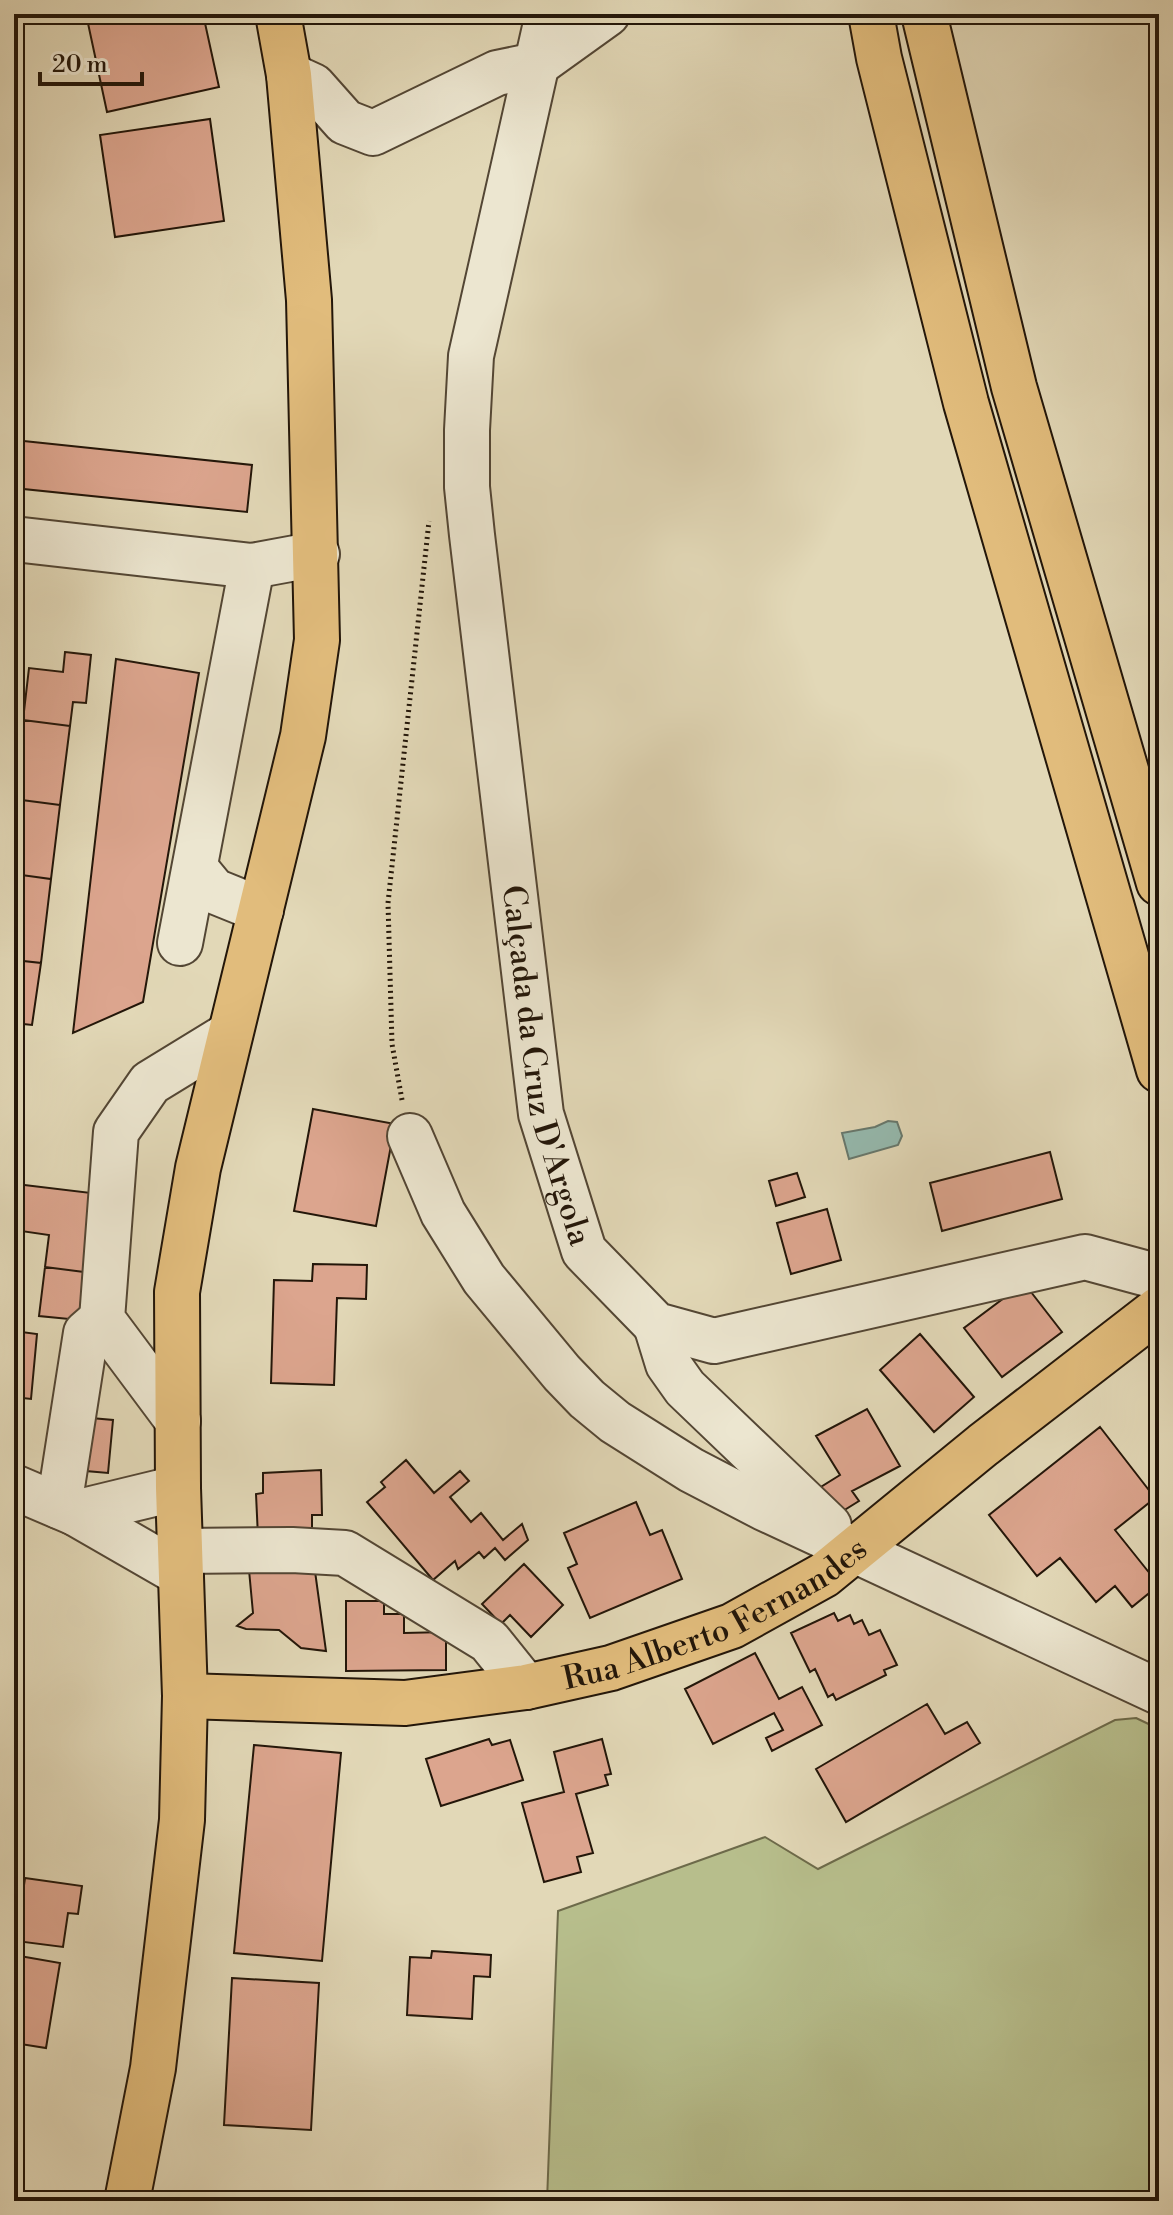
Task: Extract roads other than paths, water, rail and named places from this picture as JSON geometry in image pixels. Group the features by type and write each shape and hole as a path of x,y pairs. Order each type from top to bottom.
{"main road":[{"path":"127,2201 153,2068 182,1820 185,1696 178,1488 177,1292 198,1168 305,722 317,640 309,300 289,75 278,14"},
{"path":"871,14 879,58 966,403 1159,1070"},
{"path":"934,23 1014,387 1159,883"},
{"name":"Rua Alberto Fernandes","path":"185,1696 405,1703 526,1687 611,1668 732,1626 824,1575 983,1445 1159,1309"}],"street":[{"name":"Calçada da Cruz D'Argola","path":"548,14 471,356 467,487 541,1114 584,1251 656,1325"},
{"path":"289,75 313,86 345,122 373,133 497,73 536,65 607,14"},
{"path":"14,539 252,566 317,554"},
{"path":"180,943 252,566"},
{"path":"195,868 214,891 261,910"},
{"path":"178,1421 102,1319 116,1132 150,1083 230,1034"},
{"path":"410,1136 443,1213 484,1279 562,1373 615,1422 691,1470 855,1551 1159,1692"},
{"path":"656,1325 714,1341 1085,1257 1159,1277"},
{"path":"67,1510 86,1333 102,1319"},
{"path":"656,1325 668,1364 685,1388 855,1551"},
{"path":"14,1487 181,1563 292,1550 345,1553 489,1641 526,1687"},
{"path":"67,1510 178,1488"}],"water":[{"path":"888,1121 897,1122 902,1136 898,1145 849,1159 842,1133 875,1127"}]}
